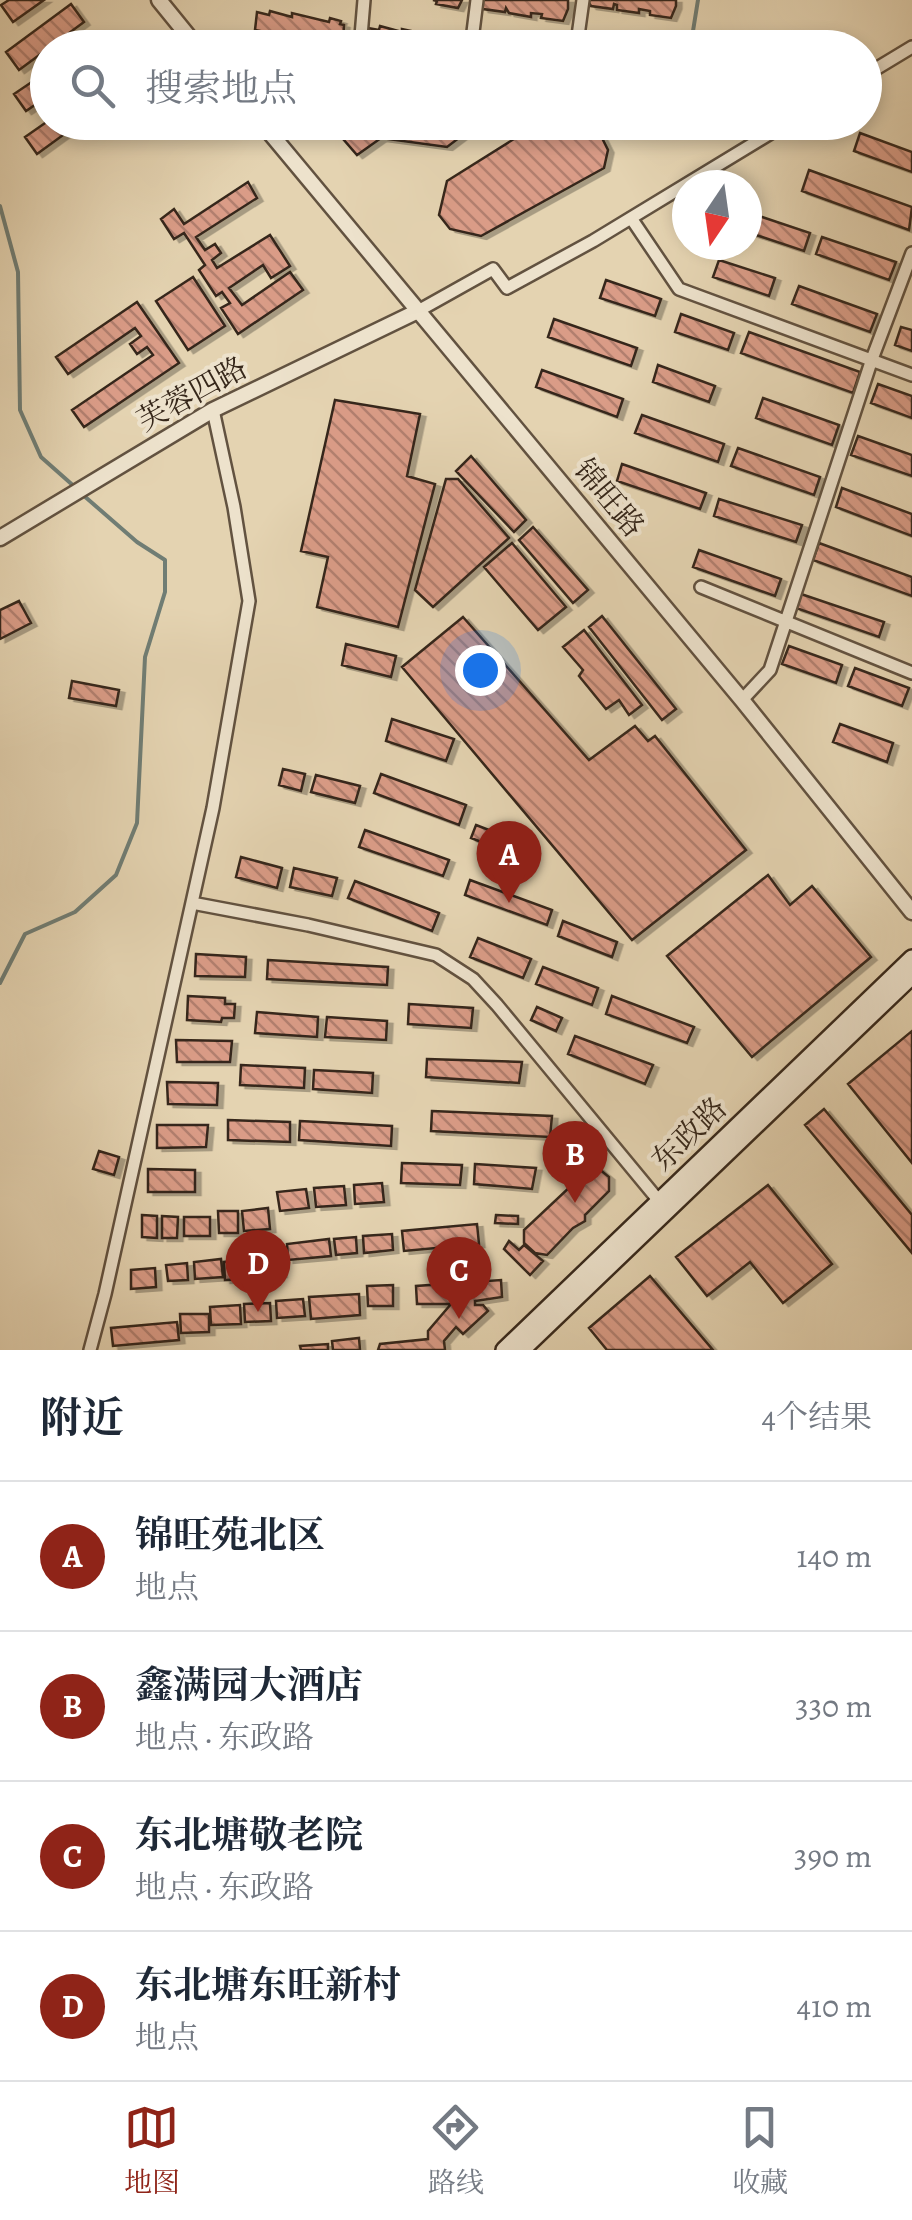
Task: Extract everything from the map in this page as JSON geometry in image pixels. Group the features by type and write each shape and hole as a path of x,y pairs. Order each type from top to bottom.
{"main road":[{"name":"东政路","path":"522,1350 912,958"},
{"name":"东政路","path":"504,1350 912,976"}],"street":[{"path":"159,0 183,30"},
{"path":"362,30 364,0"},
{"path":"473,30 477,0"},
{"path":"579,30 583,0"},
{"path":"882,65 912,47"},
{"name":"锦旺路","path":"276,140 742,700 912,912"},
{"path":"418,311 493,269 508,288 759,140"},
{"path":"631,218 679,289 912,375"},
{"path":"742,700 770,670 872,360 912,253"},
{"name":"芙蓉四路","path":"0,538 213,410 418,311"},
{"path":"90,1350 106,1294 213,808 249,601 213,410"},
{"path":"701,587 912,673"},
{"path":"192,904 308,925 436,955 473,979 497,1005 663,1205"}],"building":[{"path":"9,0 44,0 13,22 1,5"},
{"path":"433,0 462,0 458,8"},
{"path":"479,0 568,0 568,9 563,21 541,18 542,14 531,13 531,17 509,13 506,8 505,12 483,9"},
{"path":"587,0 676,0 676,6 671,18 639,9 639,13 617,10 614,4 613,9 591,6"},
{"path":"71,4 84,22 73,30 36,30"},
{"path":"270,11 292,17 292,13 329,22 330,18 341,21 344,30 255,30 257,12 269,15"},
{"path":"30,34 30,62 19,70 6,52"},
{"path":"30,83 30,108 26,111 14,94"},
{"path":"30,134 30,140 56,140 37,154 25,137"},
{"path":"344,140 378,140 357,155"},
{"path":"396,140 456,140 447,147"},
{"path":"512,140 603,140 608,150 604,168 481,236 450,229 439,215 447,181"},
{"path":"858,140 879,140 912,152 912,172 854,151"},
{"path":"809,170 912,207 909,230 802,191"},
{"path":"248,182 257,198 196,237 205,250 215,244 221,253 212,260 217,268 270,235 290,266 271,278 263,265 229,288 242,305 290,272 303,290 238,334 221,308 230,303 222,292 216,296 199,270 205,265 184,233 174,239 161,219 174,209 184,224"},
{"path":"762,217 810,233 804,251 762,237"},
{"path":"822,237 896,262 889,280 816,254"},
{"path":"719,260 775,278 769,296 713,277"},
{"path":"193,277 225,326 188,350 156,301"},
{"path":"606,280 661,299 655,316 600,298"},
{"path":"799,286 877,314 870,332 792,304"},
{"path":"137,302 179,363 84,427 72,410 153,355 147,347 137,354 130,344 141,336 135,328 68,374 56,357"},
{"path":"681,314 734,333 728,350 675,332"},
{"path":"554,319 637,348 631,366 548,337"},
{"path":"901,327 912,330 912,351 895,345"},
{"path":"749,332 860,372 853,393 741,353"},
{"path":"658,365 715,386 709,402 653,382"},
{"path":"542,370 623,399 617,417 536,387"},
{"path":"878,384 912,396 912,418 871,403"},
{"path":"763,398 839,425 832,445 756,418"},
{"path":"335,400 420,414 407,476 435,484 398,627 317,607 328,557 301,551"},
{"path":"642,415 724,444 718,462 635,433"},
{"path":"858,436 912,455 912,476 851,455"},
{"path":"738,448 820,477 814,495 731,466"},
{"path":"471,456 526,520 514,532 456,471"},
{"path":"622,464 706,493 700,509 617,481"},
{"path":"446,479 458,479 509,538 433,607 415,590"},
{"path":"842,488 912,514 912,536 836,507"},
{"path":"719,499 802,525 796,542 714,516"},
{"path":"533,527 588,590 573,603 519,540"},
{"path":"512,543 566,607 538,630 484,567"},
{"path":"819,543 912,577 912,596 813,560"},
{"path":"699,550 781,579 775,596 693,567"},
{"path":"801,594 884,622 879,637 796,608"},
{"path":"19,601 31,623 0,639 0,610"},
{"path":"602,616 676,709 662,720 589,627"},
{"path":"463,617 589,760 635,726 648,741 655,736 746,850 632,940 402,667"},
{"path":"584,630 642,705 629,715 619,700 606,709 579,676 583,670 563,647"},
{"path":"346,644 396,656 391,677 342,665"},
{"path":"789,646 842,665 836,683 782,664"},
{"path":"855,668 909,688 902,706 848,686"},
{"path":"72,681 119,690 116,706 69,698"},
{"path":"392,719 454,739 446,761 386,741"},
{"path":"840,724 893,743 887,762 833,742"},
{"path":"283,769 305,774 301,791 279,785"},
{"path":"381,774 466,805 459,825 374,793"},
{"path":"316,775 360,786 355,803 311,792"},
{"path":"476,825 533,847 528,860 471,838"},
{"path":"365,830 449,860 443,876 359,847"},
{"path":"241,857 282,868 277,888 236,877"},
{"path":"294,868 337,878 332,896 290,887"},
{"path":"768,875 790,905 812,886 871,957 752,1057 667,956"},
{"path":"470,880 552,910 547,925 465,895"},
{"path":"355,881 439,913 432,931 348,898"},
{"path":"563,921 617,942 612,957 558,936"},
{"path":"478,938 531,959 523,978 470,957"},
{"path":"196,954 246,957 245,977 195,976"},
{"path":"268,960 388,967 387,985 267,979"},
{"path":"543,967 598,988 592,1005 536,984"},
{"path":"188,996 225,998 225,1004 235,1004 234,1018 222,1018 221,1022 187,1020"},
{"path":"612,996 694,1027 687,1043 606,1014"},
{"path":"409,1004 473,1008 471,1028 408,1024"},
{"path":"537,1007 562,1018 556,1031 531,1020"},
{"path":"257,1012 318,1017 317,1037 255,1033"},
{"path":"327,1017 387,1021 386,1040 325,1037"},
{"path":"912,1031 912,1163 848,1084"},
{"path":"575,1036 653,1065 645,1084 568,1054"},
{"path":"176,1040 232,1041 230,1062 177,1062"},
{"path":"427,1059 522,1062 519,1083 426,1077"},
{"path":"241,1065 305,1068 304,1088 240,1085"},
{"path":"314,1070 373,1073 372,1093 313,1089"},
{"path":"167,1082 218,1083 217,1105 168,1104"},
{"path":"824,1109 912,1215 912,1253 805,1125"},
{"path":"432,1111 552,1116 550,1137 431,1131"},
{"path":"228,1120 290,1122 290,1142 228,1140"},
{"path":"300,1121 392,1126 391,1146 299,1140"},
{"path":"157,1125 208,1125 206,1147 157,1148"},
{"path":"99,1151 119,1157 114,1175 93,1169"},
{"path":"402,1163 462,1165 460,1185 401,1183"},
{"path":"475,1164 536,1168 532,1189 474,1184"},
{"path":"590,1168 598,1168 609,1177 609,1191 585,1215 585,1221 547,1255 535,1253 524,1243 524,1230"},
{"path":"148,1169 195,1170 195,1192 148,1192"},
{"path":"382,1183 384,1202 355,1204 354,1185"},
{"path":"768,1185 832,1264 783,1303 750,1262 707,1296 676,1257"},
{"path":"344,1186 346,1205 316,1207 314,1188"},
{"path":"306,1189 309,1208 280,1211 277,1192"},
{"path":"268,1208 270,1229 244,1231 242,1211"},
{"path":"218,1211 238,1211 238,1233 219,1233"},
{"path":"142,1215 157,1216 157,1238 142,1237"},
{"path":"496,1215 518,1216 518,1224 495,1223"},
{"path":"162,1216 178,1217 177,1238 162,1238"},
{"path":"184,1217 210,1217 210,1236 184,1236"},
{"path":"477,1224 479,1244 404,1251 402,1231"},
{"path":"392,1234 393,1250 364,1253 363,1236"},
{"path":"356,1237 357,1253 336,1255 334,1239"},
{"path":"329,1239 331,1256 288,1260 287,1244"},
{"path":"509,1241 519,1250 524,1245 543,1261 530,1275 504,1249"},
{"path":"280,1257 281,1274 258,1276 257,1259"},
{"path":"221,1259 223,1277 195,1279 194,1262"},
{"path":"251,1260 252,1279 225,1280 224,1262"},
{"path":"187,1263 188,1280 168,1281 166,1265"},
{"path":"155,1268 156,1287 131,1289 131,1270"},
{"path":"650,1276 713,1350 607,1350 589,1328"},
{"path":"501,1280 502,1297 475,1301 475,1305 483,1305 488,1311 463,1334 456,1327 444,1341 445,1350 378,1350 380,1344 428,1339 428,1331 451,1304 417,1304 416,1286"},
{"path":"393,1285 393,1306 368,1306 367,1286"},
{"path":"359,1294 360,1315 311,1319 309,1297"},
{"path":"303,1299 305,1316 277,1318 276,1301"},
{"path":"270,1303 271,1321 245,1322 244,1304"},
{"path":"240,1305 241,1324 211,1325 210,1307"},
{"path":"180,1314 209,1314 209,1332 181,1333"},
{"path":"177,1322 179,1340 113,1346 111,1328"},
{"path":"359,1338 360,1350 333,1350 332,1341"},
{"path":"328,1344 328,1350 301,1350 300,1346"}],"waterway":[{"path":"693,30 698,0"},
{"path":"0,206 18,272 20,410 41,457 76,488"},
{"path":"0,983 25,934 75,912 116,875 137,823 145,657 165,592 165,560 137,542 83,495"}],"place":[{"name":"锦旺苑北区","path":"509,903"},
{"name":"鑫满园大酒店","path":"575,1203"},
{"name":"东北塘东旺新村","path":"258,1312"},
{"name":"东北塘敬老院","path":"459,1319"}]}
